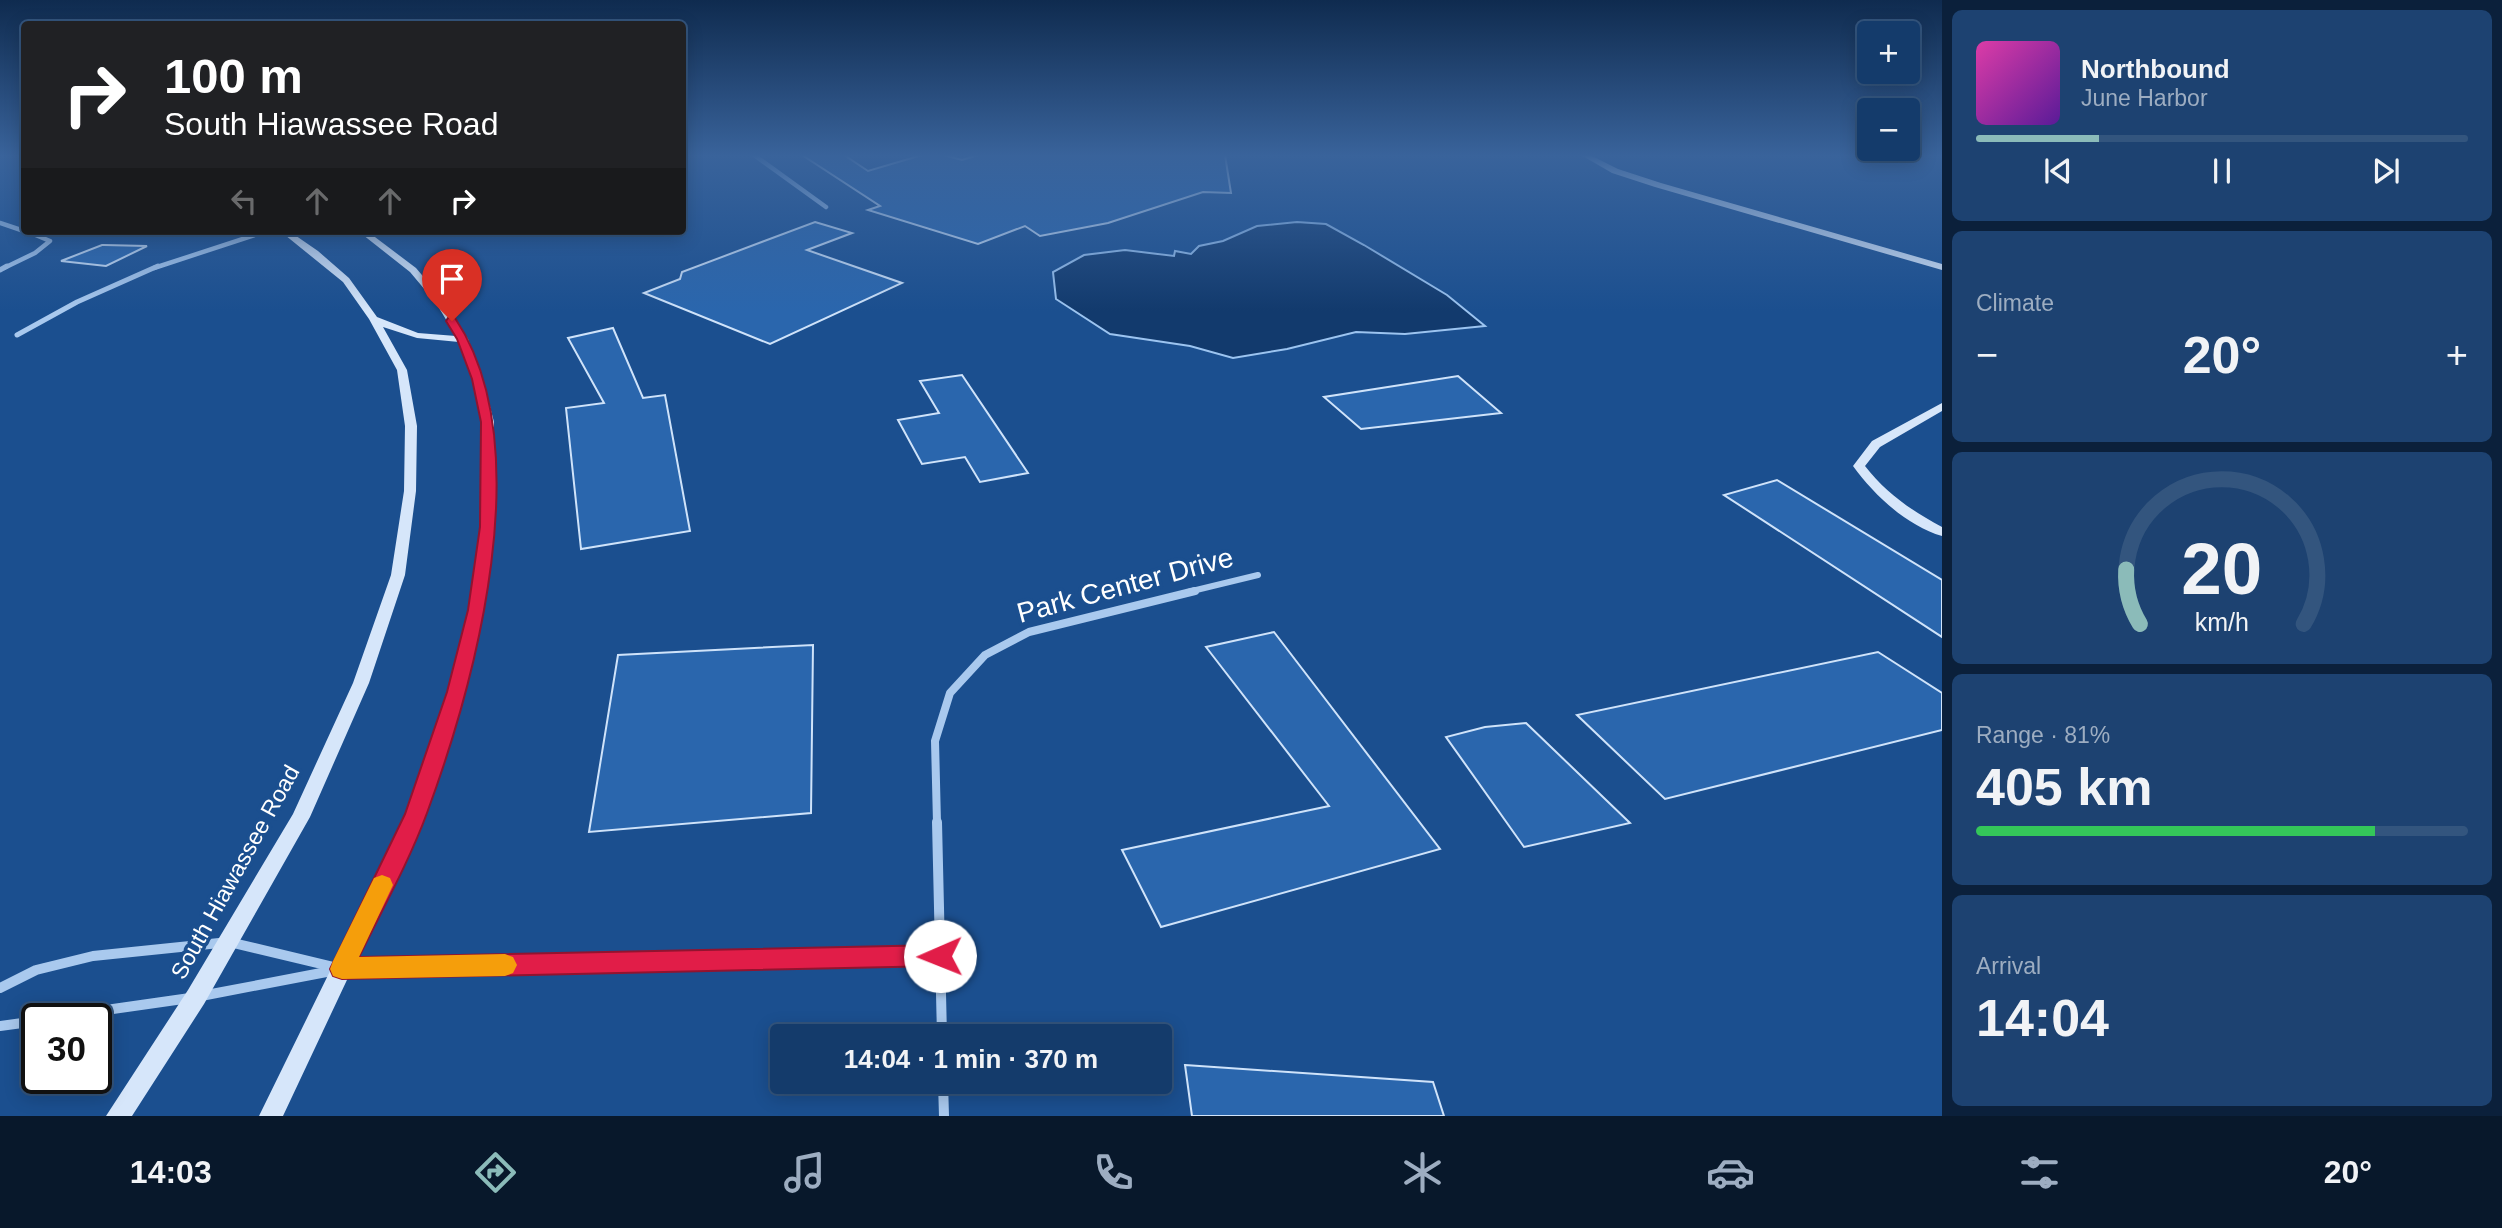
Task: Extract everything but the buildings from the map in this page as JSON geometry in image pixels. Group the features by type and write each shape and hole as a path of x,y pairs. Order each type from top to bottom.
{"street":[{"path":"1734,207 1942,267"},
{"path":"0,223 21,230"},
{"path":"0,270 35,253 50,241 35,235"},
{"path":"18,335 77,302 151,267 254,235"},
{"name":"South Hiawassee Road","path":"118,1116 196,997 301,817 361,683 398,575 410,491 411,426 402,370 374,319 346,280 290,235"},
{"path":"271,1116 416,814 456,692 476,610 487,527 488,422 478,379 463,339 440,302 413,270 367,235"},
{"path":"374,319 408,335 434,340 463,339"},
{"path":"1942,406 1876,444 1859,466 1875,488 1909,514 1942,533"},
{"name":"Park Center Drive","path":"942,1024 935,741 950,693 985,655 1029,632 1258,575"},
{"path":"0,988 36,970 93,956 229,942 342,969"},
{"path":"112,1009 196,997 342,969 940,956"},
{"path":"0,1026 21,1023"},
{"path":"943,1094 944,1116"}],"water":[{"path":"1297,222 1326,224 1364,245 1447,295 1485,326 1405,334 1356,332 1287,349 1233,358 1190,346 1110,334 1056,299 1053,272 1084,255 1125,250 1174,256 1175,251 1191,254 1199,246 1223,241 1257,226"}],"slow traffic":[{"path":"382,885 342,969 505,965"}],"route":[{"path":"452,321 463,339 478,379 488,422 487,527 476,610 456,692 416,814 342,969 940,956"}]}
